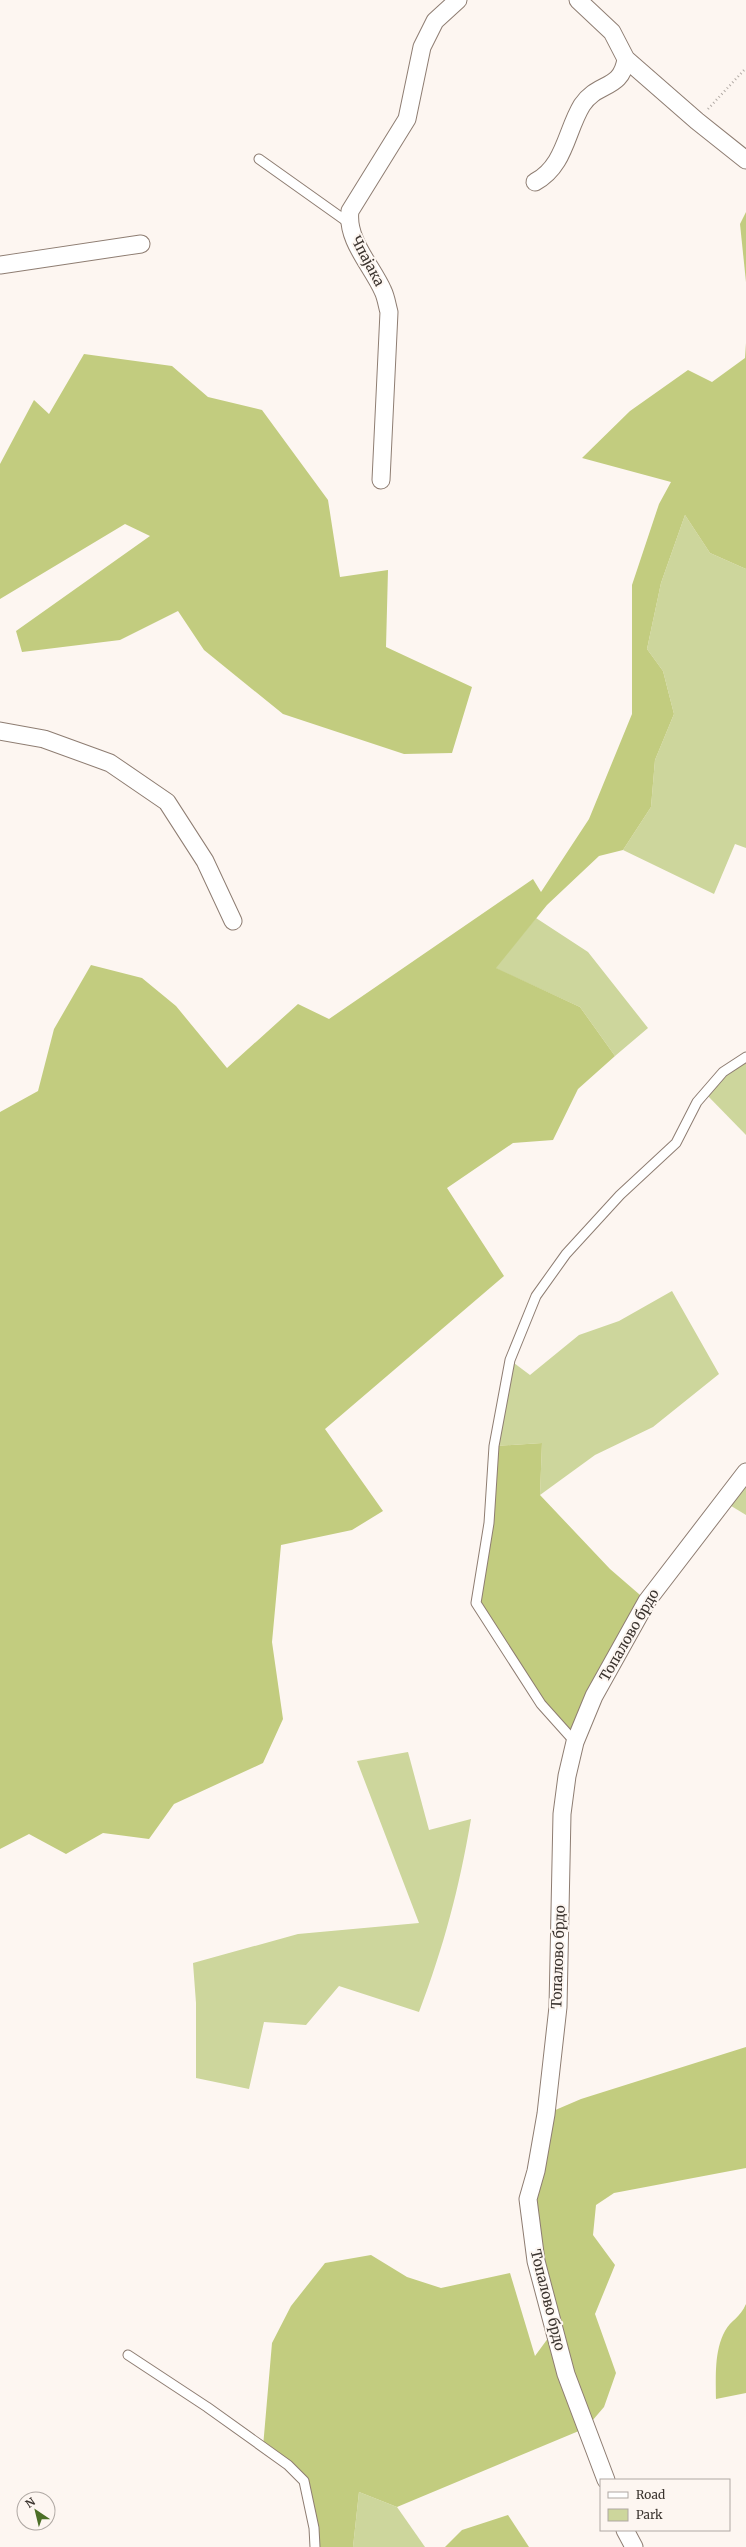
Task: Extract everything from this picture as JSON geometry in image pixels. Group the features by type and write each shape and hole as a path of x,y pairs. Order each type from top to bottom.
{"street":[{"name":"Чпајака","path":"381,480 389,312 384,292 355,240 349,223 350,211 407,119 422,47 435,21 458,0"},
{"path":"578,0 612,32 626,58 697,121 746,160"},
{"path":"535,182 545,177 561,156 582,106 588,97 617,80 624,72 626,58"},
{"path":"0,265 141,244"},
{"path":"0,731 44,739 110,763 167,802 205,861 233,921"},
{"name":"Топалово брдо","path":"606,2479 566,2374 536,2261 528,2199 536,2171 546,2114 558,2007 562,1814 575,1742 594,1696 647,1601 746,1472"},
{"path":"626,2531 634,2547"}],"lane":[{"path":"259,159 349,223"},
{"path":"575,1742 541,1704 476,1603 489,1523 494,1446 510,1360 536,1296 566,1254 620,1195 676,1143 697,1102 723,1072 746,1057"},
{"path":"128,2355 208,2407 288,2465 304,2481 314,2528 314,2547"}],"path":[{"path":"697,121 746,68"}],"green space":[{"path":"746,212 746,282 740,224"},
{"path":"746,343 746,569 710,553 685,515 661,583 647,649 663,671 674,714 655,760 651,807 623,850 599,856 547,905 496,968 580,1007 615,1056 578,1089 553,1140 513,1143 447,1188 504,1276 325,1429 383,1511 352,1530 281,1545 272,1642 283,1719 263,1763 174,1804 149,1839 103,1833 66,1854 29,1834 0,1849 0,1112 38,1091 54,1029 91,965 142,978 176,1006 227,1068 298,1004 329,1019 533,879 541,892 589,819 632,714 632,585 659,504 671,482 582,458 630,411 688,370 712,382 745,358"},
{"path":"84,354 172,366 208,397 262,410 328,500 340,577 388,570 386,647 472,687 452,753 404,754 283,714 204,650 178,611 120,640 22,652 16,631 150,536 125,524 0,599 0,464 34,400 49,414"},
{"path":"685,515 710,553 746,569 746,848 735,844 714,894 623,850 651,807 655,760 674,714 663,671 647,649 661,583"},
{"path":"536,918 588,952 648,1028 615,1056 580,1007 495,968"},
{"path":"746,1057 746,1135 705,1093"},
{"path":"672,1291 719,1374 653,1427 595,1455 540,1495 542,1443 494,1446 510,1360 530,1375 579,1335 619,1321"},
{"path":"542,1443 540,1495 610,1569 647,1601 575,1742 541,1704 476,1603 494,1446"},
{"path":"746,1472 746,1515 723,1501"},
{"path":"408,1752 429,1830 471,1819 450,1917 436,1964 419,2012 339,1986 306,2025 264,2022 249,2089 196,2078 196,2003 193,1963 298,1934 419,1923 357,1761"},
{"path":"746,2047 746,2168 614,2193 596,2205 593,2235 615,2265 595,2314 616,2373 604,2407 586,2428 397,2507 359,2492 353,2547 315,2547 304,2481 263,2447 272,2343 291,2306 325,2263 371,2255 407,2277 441,2288 510,2273 535,2356 554,2330 528,2199 546,2114 581,2099"},
{"path":"746,2304 746,2393 716,2399 716,2364 721,2339 727,2327 741,2313"},
{"path":"359,2492 397,2507 425,2547 353,2547"},
{"path":"508,2515 529,2547 445,2547 462,2530"}]}
